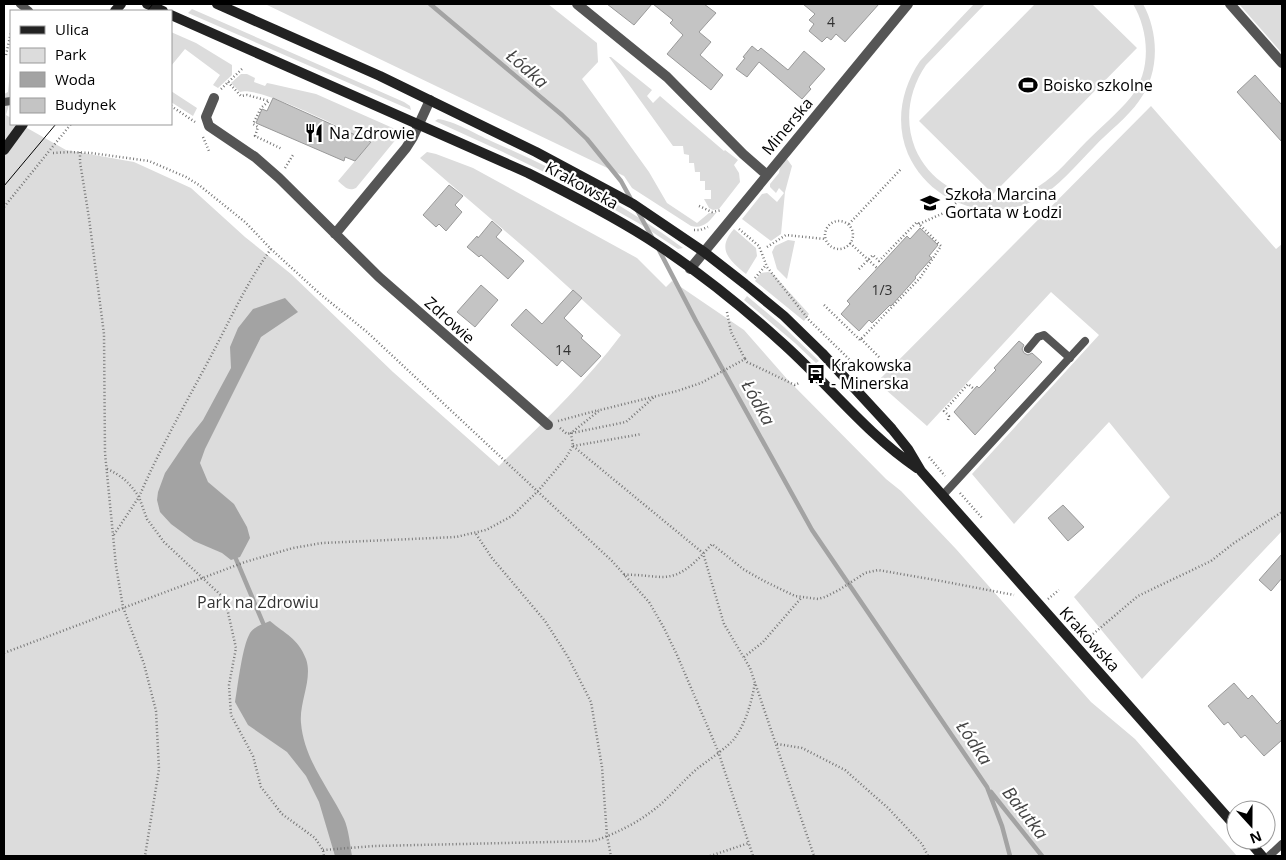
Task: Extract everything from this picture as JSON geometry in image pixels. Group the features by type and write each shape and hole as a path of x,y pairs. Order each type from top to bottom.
{"main road":[{"path":"147,4 161,10"},
{"name":"Krakowska","path":"217,4 380,76 610,191 656,219 746,284 777,310 822,353 892,429 908,449 921,470 1226,816"},
{"name":"Krakowska","path":"172,15 528,173 637,232 739,305 816,374 879,439 921,470"},
{"path":"4,150 22,125"}],"street":[{"path":"577,4 667,77 743,154 767,175"},
{"name":"Minerska","path":"690,269 908,4"},
{"path":"1230,4 1282,63"},
{"name":"Zdrowie","path":"214,98 206,117 209,126 255,157 279,178 379,277 548,425"},
{"path":"335,234 401,155 413,137 430,100"}],"lane":[{"path":"1028,349 1038,337 1044,335 1070,358"},
{"path":"943,495 1085,342"},
{"path":"1270,856 1282,844"}],"path":[{"path":"6,55 10,35"},
{"path":"214,98 243,68"},
{"path":"228,82 241,96 247,95 270,101 261,108 253,124 258,128 255,136 282,150"},
{"path":"172,107 198,124"},
{"path":"4,207 70,125"},
{"path":"201,130 209,151"},
{"path":"80,152 104,334 106,469 112,537 123,607 144,664 156,711 159,770 145,856"},
{"path":"53,153 80,152 149,161 186,177 244,222 271,249 367,332 612,561 649,602 664,628 718,752 753,856"},
{"path":"848,224 901,169"},
{"path":"858,270 873,255 879,261 917,222 919,224 946,212 957,202"},
{"path":"699,206 712,212 723,210"},
{"path":"730,221 759,246 766,265 809,320 851,362 852,367"},
{"path":"837,221 848,224 851,227 853,235 850,243 843,248 839,249 830,246 825,239 825,231 829,224 837,221"},
{"path":"687,227 693,230 700,230 712,223"},
{"path":"861,339 920,278 941,246 919,224"},
{"path":"767,247 786,235 825,239"},
{"path":"850,243 877,268"},
{"path":"112,537 139,497 150,471 259,265 271,249"},
{"path":"753,280 766,265"},
{"path":"824,305 880,358"},
{"path":"726,311 732,332 747,362 795,385 799,382"},
{"path":"655,396 626,422 567,434 554,422 701,383 745,359"},
{"path":"948,420 948,416 944,411 968,384 974,389"},
{"path":"571,433 600,410"},
{"path":"4,654 245,562 293,548 322,543 435,539 476,534 495,527 538,491 565,459 573,446 571,433"},
{"path":"573,446 642,434"},
{"path":"573,446 703,553 724,624 744,657 755,682 814,856"},
{"path":"928,456 985,523"},
{"path":"106,469 119,474 133,488 139,497 147,519 156,531 202,579 226,599 236,648 228,684 229,708 234,722 253,756 262,787 282,814 315,838 323,850 324,856"},
{"path":"1093,634 1138,596 1211,561 1234,543 1282,512"},
{"path":"476,534 492,558 545,621 568,657 592,702 602,767 607,836 611,856"},
{"path":"624,575 666,577 674,575 689,567 712,544 732,562 757,578 795,596 802,597 818,599 825,597 869,571 878,570 951,582 1014,596 1024,587"},
{"path":"1047,600 1059,590"},
{"path":"744,657 763,642 802,597"},
{"path":"323,850 374,846 594,841 607,836 635,822 661,804 694,772 733,741 752,700 755,682"},
{"path":"777,744 802,748 845,770 888,808 922,844 928,856"},
{"path":"710,856 748,843"}],"green space":[{"path":"265,4 548,4 597,43 598,62 582,79 649,172 667,203 697,223 709,213 716,213 705,224 695,227 691,226 632,188 624,176"},
{"path":"974,4 985,4 926,65 920,75 912,95 909,116 915,148 924,165 951,188 968,196 986,199 1004,199 1022,194 1046,182 1120,109 1138,86 1145,63 1145,38 1133,4 1143,4 1152,27 1155,53 1154,66 1146,90 1139,101 1124,119 1059,183 1035,200 1017,207 998,210 980,209 962,204 945,196 930,185 918,171 908,154 904,142 901,118 902,106 913,72 920,61"},
{"name":"Boisko szkolne","path":"1035,4 1092,4 1137,48 993,194 919,121"},
{"path":"1239,4 1282,4 1282,53 1280,51"},
{"path":"192,9 404,102 410,106 411,110 188,13"},
{"path":"172,32 196,43 232,65 232,75 218,88 213,85 220,75 185,49 172,65"},
{"path":"609,57 652,90 647,96 653,103 660,96 724,151 738,160 734,165 739,173 740,182 719,209 713,210 709,208 704,199 711,199 711,190 705,190 705,181 700,181 700,172 695,172 694,163 689,163 689,155 684,154 683,146 673,146"},
{"name":"Park na Zdrowiu","path":"10,70 10,101 6,115 10,117 10,125 22,125 66,150 134,162 191,188 245,237 291,274 393,372 499,466 578,386 621,335 533,255 420,158 427,152 473,168 637,258 666,287 672,281 744,330 787,379 886,479 901,491 956,549 1091,702 1135,739 1226,843 1226,850 1232,850 1237,856 4,856 4,94 8,92"},
{"path":"241,74 247,74 255,78 254,82 265,86 267,83 316,94 395,129 398,136 356,188 348,189 338,181 371,142 284,102 265,95 240,92 231,83"},
{"path":"172,92 197,108 193,116 172,103"},
{"path":"1151,106 1276,249 1282,244 1282,531 1142,679 1074,597 1170,497 1109,422 1014,524 972,474 1099,335 1051,292 927,426 877,382"},
{"path":"438,119 465,128 566,176 614,202 683,248 678,249 640,224 571,185 435,121"},
{"path":"787,159 792,166 785,192 781,234 771,241 742,219 762,194 767,193 777,202 784,193 779,188 776,193 770,187 770,184"},
{"path":"734,229 756,248 757,256 746,274 734,264 725,248 726,242"},
{"path":"788,240 795,241 787,279 777,269 772,252 775,246"},
{"path":"761,273 772,273 809,314 804,321 755,281"},
{"path":"747,296 784,327 819,361 816,363 744,300"}],"water":[{"path":"285,298 298,312 261,337 205,449 200,463 208,482 234,504 247,527 250,538 240,557 231,560 222,553 194,541 171,524 160,512 157,500 158,492 165,473 203,420 231,368 230,347 238,328 253,309"},
{"path":"270,621 295,641 306,659 308,674 301,715 303,736 312,761 344,819 352,856 335,856 319,802 306,776 287,752 248,725 235,702 247,639 254,629"}],"building":[{"path":"607,4 652,4 634,25"},
{"path":"653,4 704,4 716,13 699,32 711,42 700,55 723,75 711,90 667,54 683,35 670,23 673,20"},
{"path":"803,4 879,4 845,42 836,34 831,40 827,37 822,42 809,31 814,24 809,20 815,14"},
{"path":"752,46 758,51 761,48 788,70 804,51 825,69 809,87 811,89 802,99 759,62 747,77 736,69"},
{"path":"1255,75 1282,105 1282,142 1237,92"},
{"name":"Na Zdrowie","path":"273,98 371,142 355,161 345,157 344,161 256,123 262,109 267,111"},
{"path":"449,185 463,196 455,205 462,212 446,231 439,224 436,227 423,215"},
{"path":"492,221 502,230 496,237 524,261 508,279 481,255 479,257 467,247 477,236 478,238"},
{"path":"920,228 938,245 929,256 932,258 891,306 872,323 869,320 859,331 841,314 850,304 847,301 907,236 910,239"},
{"path":"481,285 498,300 475,327 457,312"},
{"path":"573,290 582,298 564,318 583,336 581,338 601,356 581,377 562,360 557,366 511,325 526,309 542,324"},
{"path":"1019,341 1024,345 1022,349 1024,353 1028,355 1032,353 1042,362 975,435 954,412 977,386 979,388 996,370 994,368"},
{"path":"1063,505 1084,527 1068,541 1048,518"},
{"path":"1282,554 1282,578 1271,591 1259,580"},
{"path":"1234,683 1248,699 1252,695 1277,724 1282,719 1282,740 1264,756 1245,735 1241,738 1228,722 1224,725 1208,706"}],"waterway":[{"name":"Łódka","path":"430,4 562,115 587,139 621,181 632,201"},
{"name":"Łódka","path":"637,210 653,239"},
{"name":"Łódka","path":"659,250 696,321 812,530 987,787 1002,826 1010,856"},
{"path":"236,559 263,623"},
{"name":"Bałutka","path":"991,792 1042,856"}],"tram line":[{"path":"148,10 153,4"},
{"path":"4,186 55,125"}],"place":[{"name":"Boisko szkolne","path":"1028,85"},
{"name":"Na Zdrowie","path":"314,133"},
{"name":"Szkoła Marcina Gortata w Łodzi","path":"930,203"},
{"name":"Krakowska - Minerska","path":"816,374"}]}
